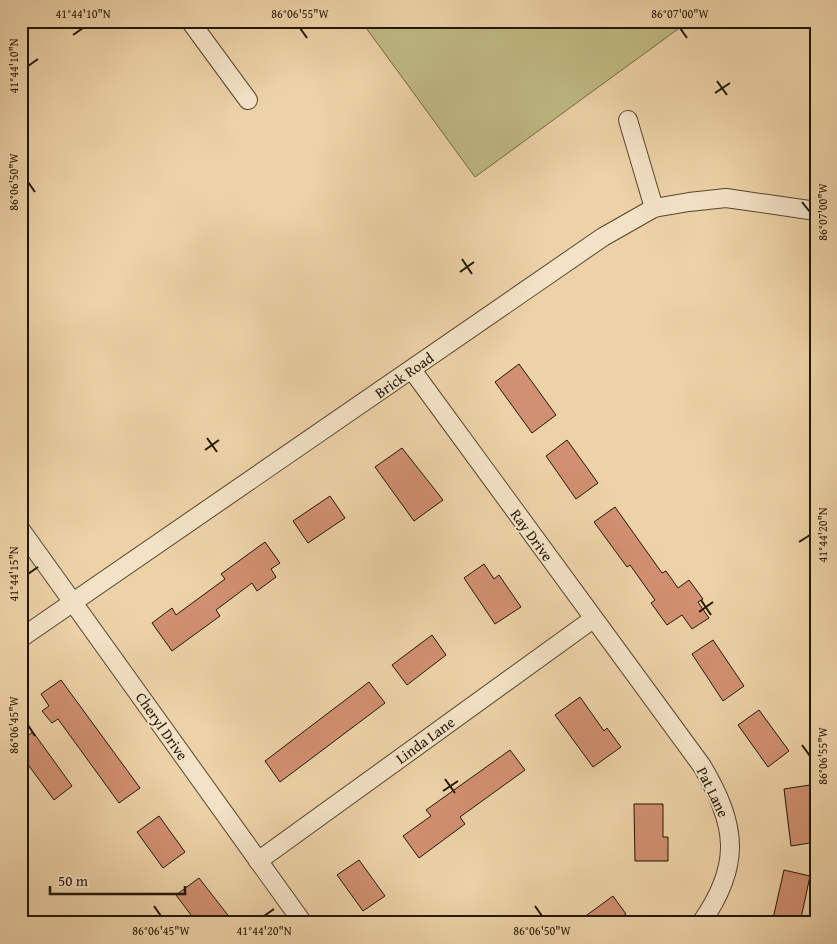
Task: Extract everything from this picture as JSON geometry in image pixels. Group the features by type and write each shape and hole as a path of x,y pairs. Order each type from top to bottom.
{"street":[{"path":"190,21 248,100"},
{"path":"628,120 654,208"},
{"name":"Brick Road","path":"21,638 603,238 654,208 726,198 816,211"},
{"name":"Ray Drive","path":"412,370 652,698"},
{"name":"Cheryl Drive","path":"21,530 74,601 303,923"},
{"name":"Linda Lane","path":"258,861 593,619"},
{"name":"Pat Lane","path":"652,698 702,766 722,802 728,823 729,861 726,878 721,891 701,923"}],"shaded area":[{"path":"361,21 689,21 475,177"}],"building":[{"path":"519,364 556,415 532,433 495,382"},
{"path":"567,440 598,483 576,499 546,456"},
{"path":"402,448 443,500 414,521 375,467"},
{"path":"330,496 345,518 308,543 293,521"},
{"path":"615,507 662,573 666,571 678,588 689,580 703,599 698,602 709,618 692,629 682,615 667,625 651,603 655,600 630,565 627,567 594,522"},
{"path":"265,542 280,563 271,569 276,577 257,591 252,583 216,610 220,616 172,651 152,623 172,608 176,615 225,579 221,574"},
{"path":"484,564 494,579 499,575 521,607 495,624 464,578"},
{"path":"432,635 446,655 407,685 392,665"},
{"path":"713,640 744,686 723,701 692,654"},
{"path":"61,680 140,788 119,803 58,719 52,723 42,711 49,706 41,694"},
{"path":"369,682 385,703 280,782 265,761"},
{"path":"580,697 604,731 607,728 621,747 593,767 555,715"},
{"path":"759,710 789,751 768,767 738,725"},
{"path":"33,732 72,786 54,800 21,755 21,740"},
{"path":"510,750 525,770 460,817 465,824 419,858 403,836 431,816 426,810"},
{"path":"810,785 813,804 816,803 816,842 791,846 784,789"},
{"path":"634,804 663,804 663,837 668,837 668,861 635,861"},
{"path":"159,816 185,852 163,868 137,832"},
{"path":"359,860 385,896 363,911 337,875"},
{"path":"784,870 810,876 800,923 772,923"},
{"path":"199,878 234,923 197,923 176,895"},
{"path":"613,896 626,914 614,923 576,923"}]}
